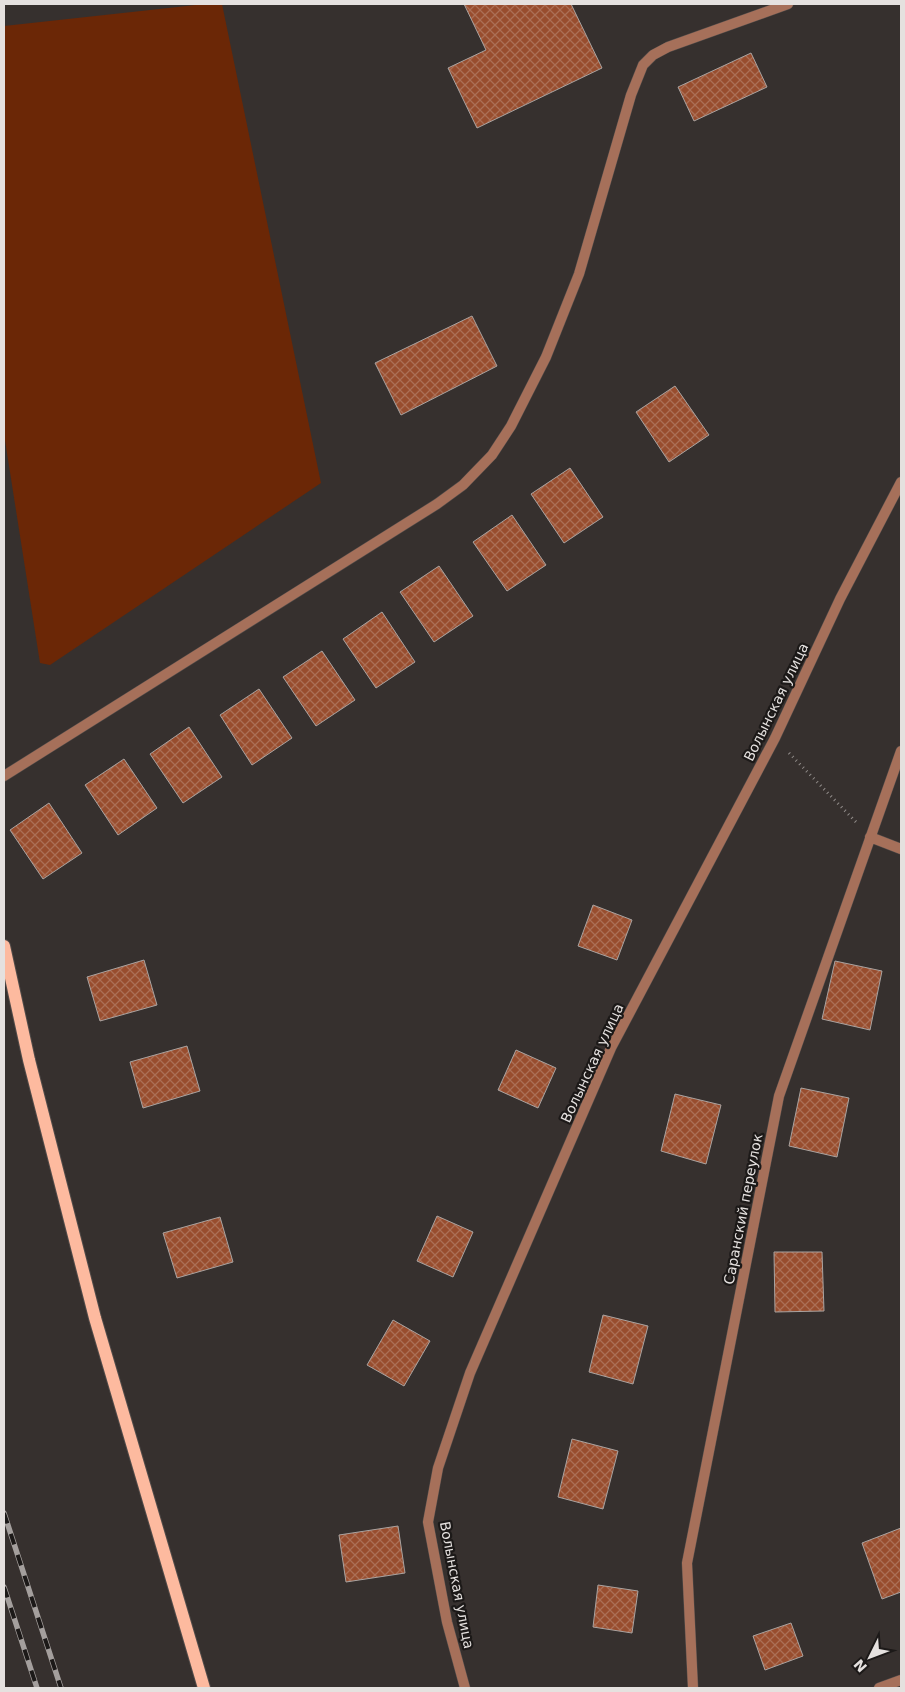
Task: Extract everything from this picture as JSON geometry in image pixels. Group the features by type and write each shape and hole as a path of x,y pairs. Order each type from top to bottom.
{"main road":[{"path":"4,946 29,1060 95,1318 204,1688"}],"street":[{"path":"4,776 436,504 469,479 492,456 512,426 546,357 579,274 631,95 643,65 653,55 668,47 788,4"},
{"name":"Волынская улица","path":"466,1688 447,1622 428,1522 438,1468 470,1373 611,1048 775,738 840,599 901,482"},
{"name":"Саранский переулок","path":"693,1688 687,1563 779,1096 901,751"},
{"path":"870,837 901,849"},
{"path":"879,1688 901,1680"}],"path":[{"path":"775,738 870,837"}],"shaded area":[{"path":"205,4 222,4 321,483 50,665 40,663 4,434 4,26"}],"building":[{"path":"464,4 571,4 602,68 477,128 448,68 486,50"},
{"path":"751,53 767,87 694,121 678,87"},
{"path":"472,316 497,366 401,415 375,363"},
{"path":"675,386 709,435 669,462 636,412"},
{"path":"570,468 603,517 564,543 531,494"},
{"path":"512,515 546,565 507,591 473,542"},
{"path":"439,566 473,616 434,642 400,592"},
{"path":"382,612 415,662 376,688 343,639"},
{"path":"322,651 355,700 316,726 283,677"},
{"path":"259,689 292,738 252,765 220,715"},
{"path":"189,727 222,777 183,803 150,754"},
{"path":"124,759 157,808 118,835 85,785"},
{"path":"49,803 82,853 43,879 10,830"},
{"path":"593,905 632,920 617,960 578,946"},
{"path":"144,960 157,1005 100,1021 87,977"},
{"path":"835,961 882,971 870,1030 822,1019"},
{"path":"187,1046 200,1091 143,1108 130,1062"},
{"path":"516,1050 556,1068 538,1108 498,1090"},
{"path":"801,1088 849,1098 837,1157 789,1146"},
{"path":"675,1094 721,1105 706,1164 661,1151"},
{"path":"437,1216 473,1232 453,1277 417,1261"},
{"path":"220,1217 233,1262 177,1278 163,1233"},
{"path":"774,1252 822,1252 824,1311 775,1312"},
{"path":"603,1315 648,1326 633,1384 589,1372"},
{"path":"393,1320 430,1341 404,1386 367,1365"},
{"path":"572,1439 618,1451 603,1509 558,1497"},
{"path":"398,1526 405,1573 346,1582 339,1535"},
{"path":"901,1528 901,1592 882,1599 862,1543"},
{"path":"598,1585 638,1591 632,1633 593,1627"},
{"path":"791,1623 803,1656 765,1670 753,1636"}],"railway":[{"path":"4,1513 61,1688"},
{"path":"4,1587 37,1688"}]}
